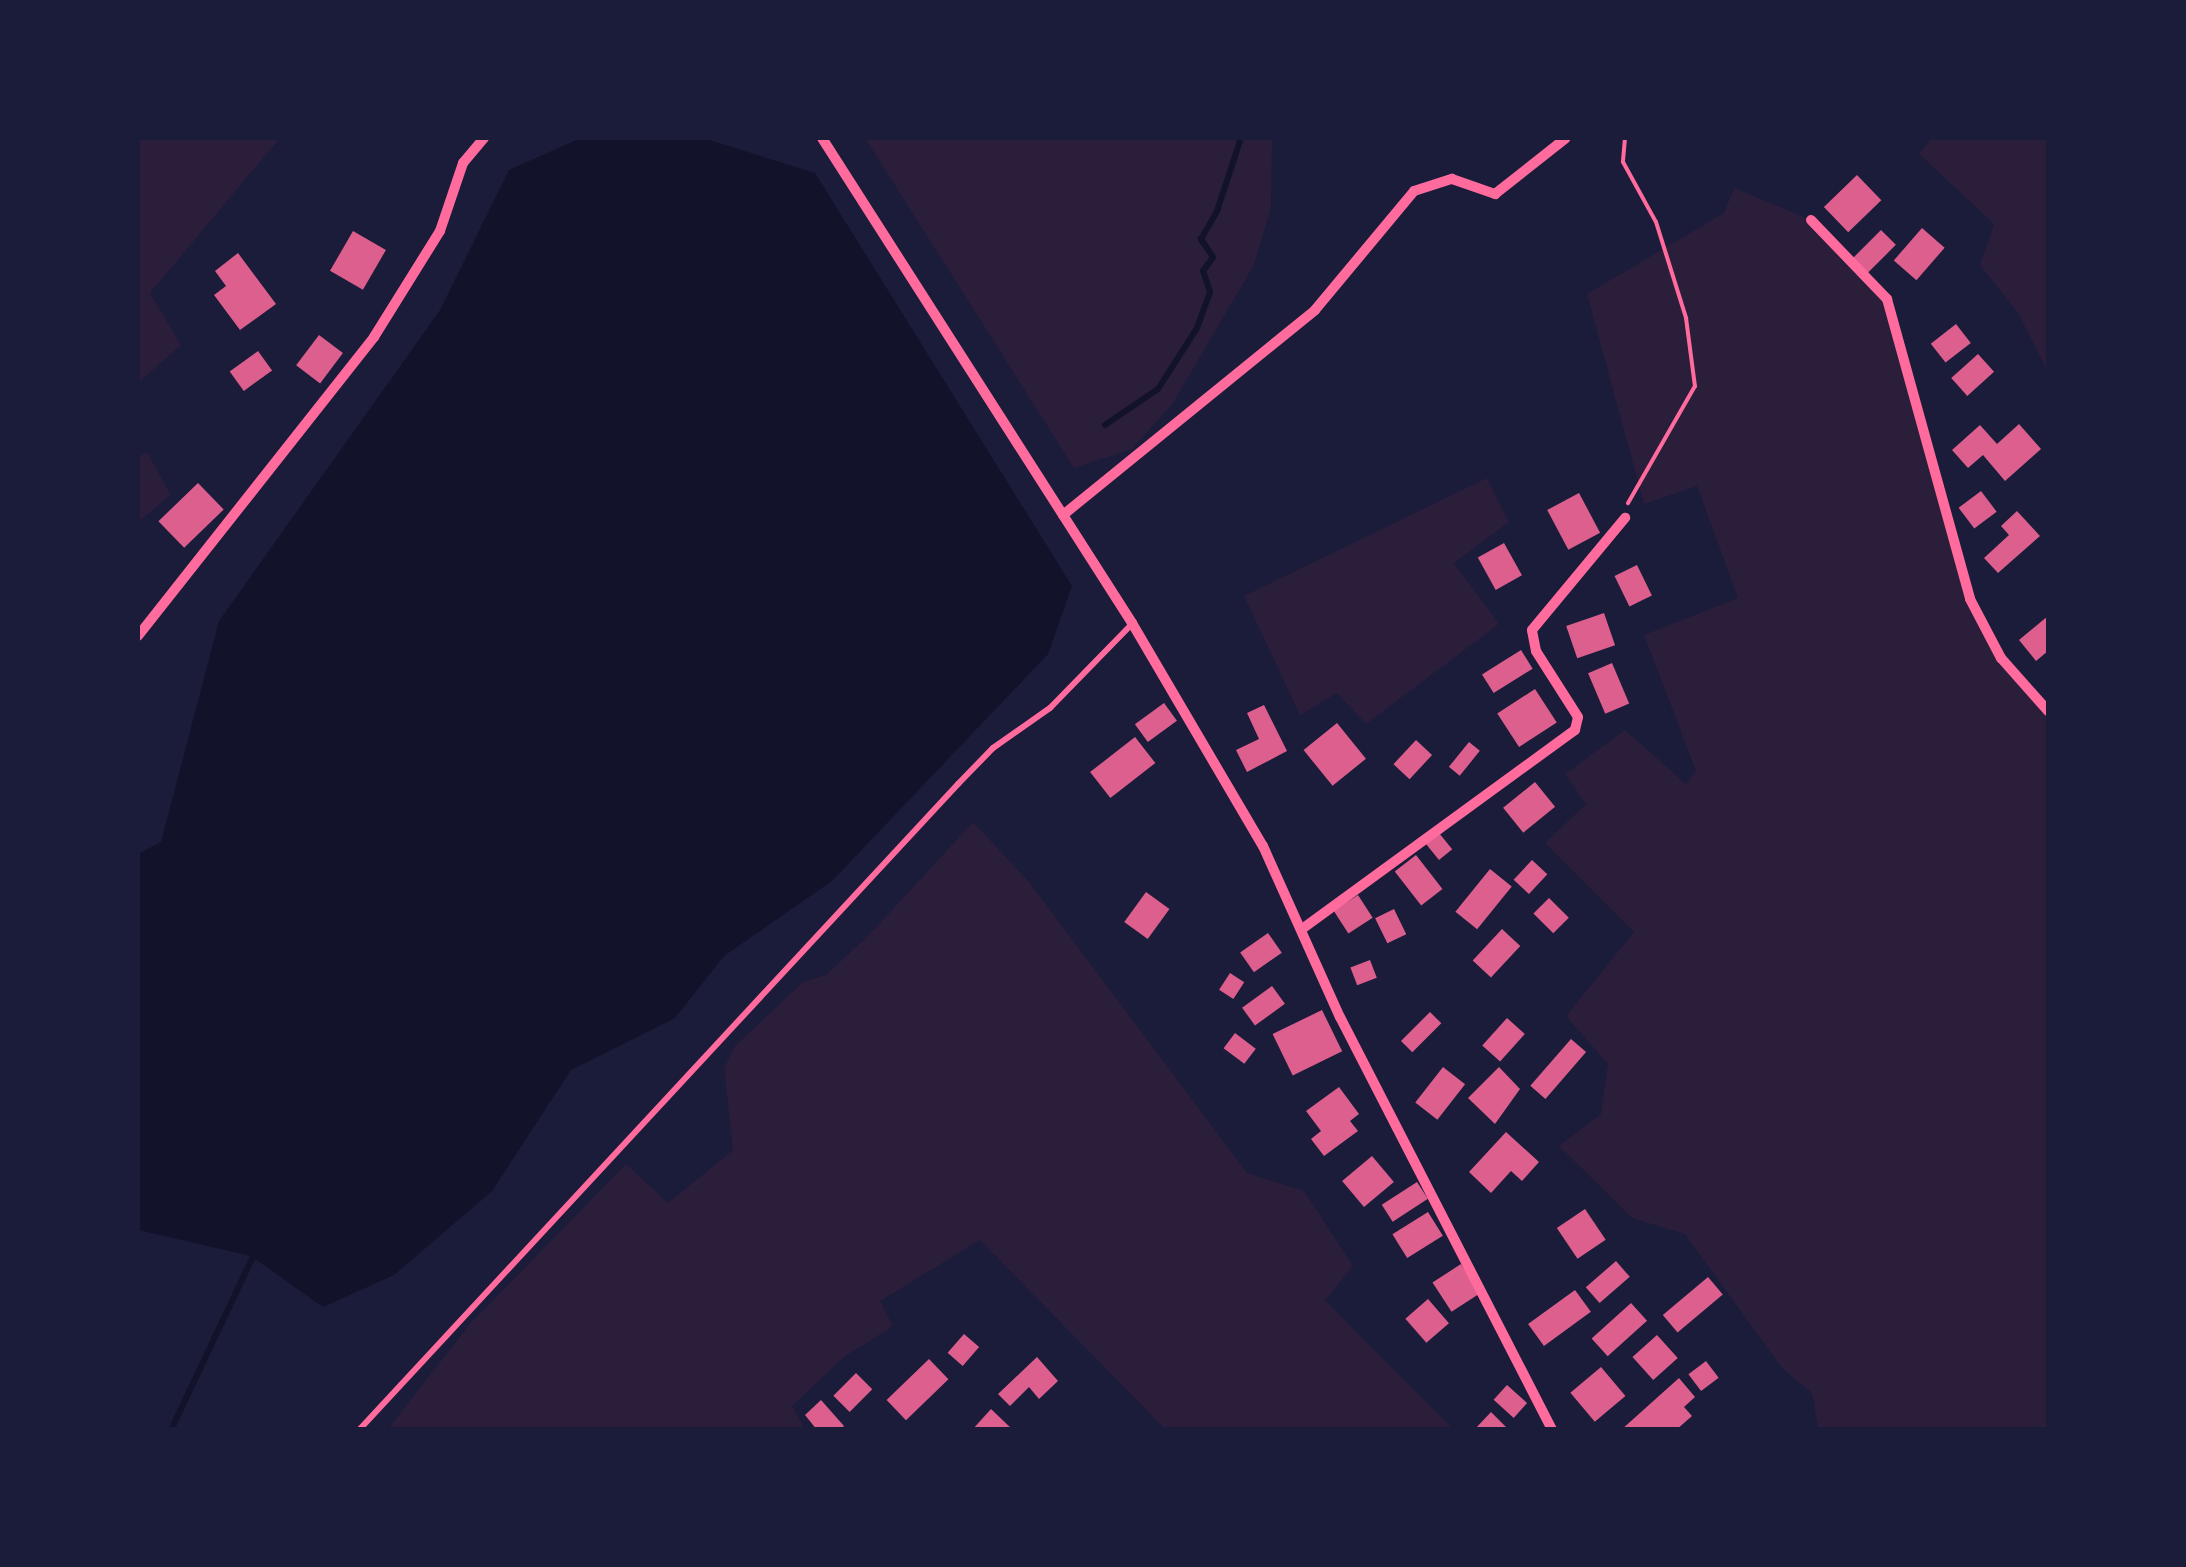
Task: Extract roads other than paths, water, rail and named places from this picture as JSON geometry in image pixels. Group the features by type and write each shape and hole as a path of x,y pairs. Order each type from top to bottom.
{"street":[{"path":"138,636 374,337 440,231 464,163 484,138"},
{"path":"822,138 1132,623 1263,846 1552,1430"},
{"path":"1063,514 1315,310 1414,191 1452,178 1494,194 1566,138"},
{"path":"1811,220 1887,299 1970,599 2001,658 2048,710"},
{"path":"1302,929 1575,730 1578,717 1536,651 1532,630 1625,518"}],"lane":[{"path":"359,1430 981,760 1050,708 1132,623"}],"waterway":[{"path":"1105,425 1158,389 1197,328 1210,292 1203,271 1213,257 1201,239 1217,211 1241,138"},
{"path":"171,1430 256,1250"}]}
